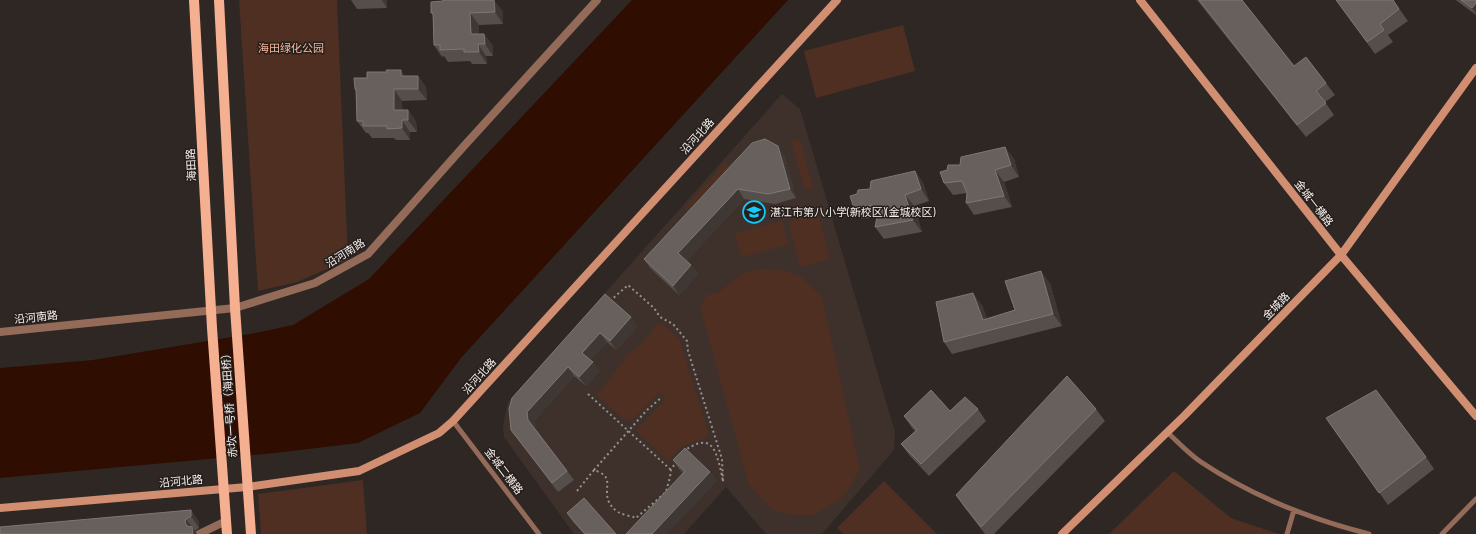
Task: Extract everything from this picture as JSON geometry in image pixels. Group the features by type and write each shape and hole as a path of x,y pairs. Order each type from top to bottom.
{"main road":[{"name":"海田路","path":"194,0 212,328"},
{"path":"218,0 235,308"},
{"name":"赤坎一号桥（海田桥）","path":"235,308 247,487"},
{"name":"赤坎一号桥（海田桥）","path":"212,328 224,488"},
{"path":"247,487 251,534"},
{"path":"224,488 227,534"}],"street":[{"name":"沿河南路","path":"0,332 235,308 316,284 368,254 597,0"},
{"name":"沿河北路","path":"0,508 247,487 359,471 439,433 453,421 837,0"},
{"name":"金城一横路","path":"1140,0 1341,255 1476,416"},
{"name":"金城路","path":"1062,534 1167,432 1341,255 1475,72"},
{"path":"199,534 226,521"}],"lane":[{"name":"金城二横路","path":"453,421 539,534"},
{"path":"1167,432 1201,462 1262,497 1294,510 1369,534"},
{"path":"1442,534 1476,499"},
{"path":"1287,534 1294,510"}],"path":[{"path":"608,304 628,284 654,308 660,317 673,324 687,341 688,351 722,459 723,482 715,449 711,444 699,442 680,453"},
{"path":"588,394 671,470"},
{"path":"577,491 646,411 662,397"},
{"path":"594,470 604,474 607,480 606,493 608,501 619,512 636,518 666,492 671,470 678,458"}],"shaded area":[{"path":"632,0 788,0 461,358 420,413 358,443 275,453 0,478 0,368 93,360 250,334 293,325 369,279"},
{"name":"湛江市第八小学(新校区)(金城校区)","path":"782,94 800,109 895,432 894,450 822,534 766,534 726,487 684,534 574,534 504,437 503,426 508,402"}],"green space":[{"name":"海田绿化公园","path":"239,0 337,0 348,260 297,282 258,291"},
{"path":"903,25 915,71 816,98 804,51"},
{"path":"800,139 813,188 805,190 791,141"},
{"path":"726,162 730,166 687,211 684,208"},
{"path":"818,213 830,259 800,267 788,221"},
{"path":"782,221 788,245 741,257 735,233"},
{"path":"763,269 781,270 800,276 822,297 860,470 842,498 814,515 792,515 773,510 749,485 700,307 707,295 717,293 745,272"},
{"path":"662,323 679,338 707,428 707,437 681,447 668,461 636,431 664,401 664,396 660,392 632,420 623,419 597,395 628,355 643,342 657,324"},
{"path":"1174,471 1231,518 1279,534 1109,534"},
{"path":"363,480 367,534 261,534 258,494"},
{"path":"884,481 937,534 843,534 837,528"}],"building":[{"path":"443,0 494,0 495,12 470,13 471,34 484,34 485,44 478,44 479,52 464,52 464,49 440,50 440,45 434,45 433,13 431,13 431,2"},
{"path":"1199,0 1242,0 1294,66 1306,57 1326,83 1316,91 1326,103 1297,125"},
{"path":"1336,0 1393,0 1399,9 1380,24 1384,30 1367,42"},
{"path":"1461,0 1476,0 1476,3 1472,8"},
{"path":"386,70 401,70 401,76 418,76 418,89 394,89 394,110 408,110 408,120 402,120 402,128 387,129 387,126 363,126 363,121 357,121 356,89 354,78 367,78 367,72 387,72"},
{"path":"765,139 778,146 790,189 768,194 738,189 678,253 691,265 673,286 644,259 752,143"},
{"path":"1005,147 1011,165 995,170 1004,196 966,203 967,193 962,181 944,183 940,172 947,170 948,165 960,165 961,157"},
{"path":"915,171 921,189 905,195 913,220 875,227 877,217 872,205 854,208 850,196 857,194 858,190 870,189 871,181"},
{"path":"1041,271 1053,314 944,342 936,302 973,293 983,320 1015,310 1005,281"},
{"path":"605,294 631,317 610,341 600,333 582,353 593,362 579,377 568,367 527,412 528,420 567,471 552,483 511,430 509,409 512,398"},
{"path":"1067,376 1096,409 981,527 956,495"},
{"path":"931,390 950,411 965,397 978,409 921,464 901,444 917,430 904,416"},
{"path":"1376,390 1426,457 1379,493 1326,418"},
{"path":"685,448 710,472 652,534 626,534 685,471 673,460"},
{"path":"584,498 616,534 585,534 567,513"},
{"path":"191,510 191,516 186,519 185,522 187,526 192,527 193,534 0,534 0,527"}],"place":[{"name":"湛江市第八小学(新校区)(金城校区)","path":"754,212"}]}
